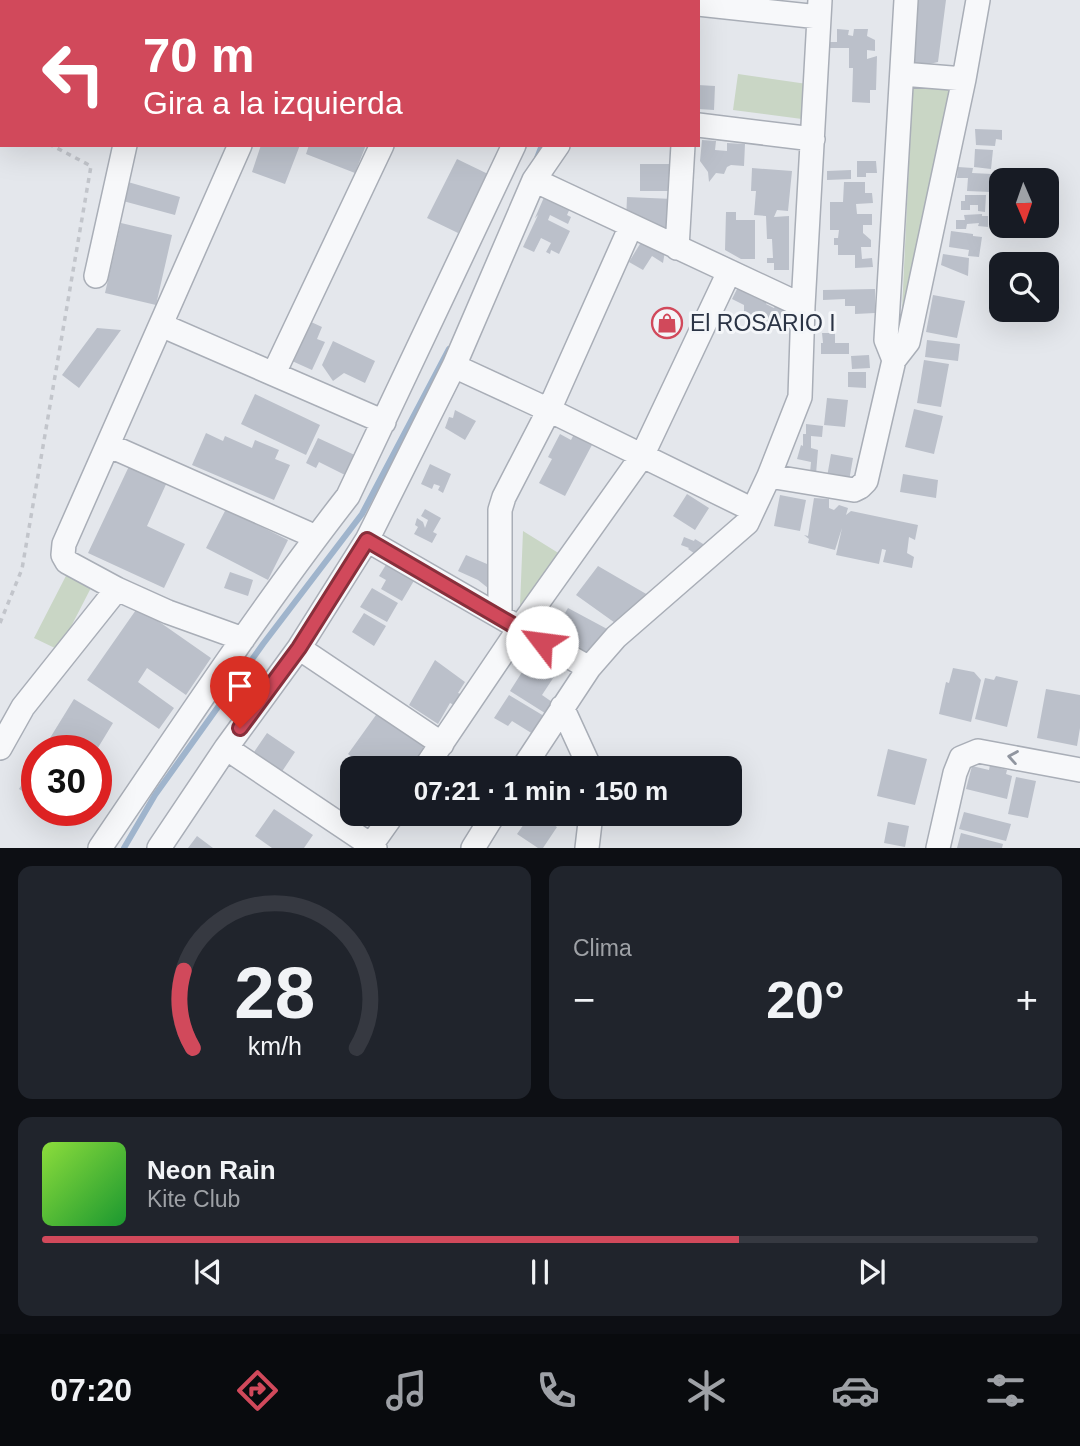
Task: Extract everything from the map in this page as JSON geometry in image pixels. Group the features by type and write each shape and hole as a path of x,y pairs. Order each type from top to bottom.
{"street":[{"path":"894,360 886,340 906,0"},
{"path":"769,476 854,490 866,481 894,360 908,342 964,79 978,0"},
{"path":"531,756 589,668 617,637 747,523 800,397 820,8 700,4"},
{"path":"902,74 964,79"},
{"path":"700,125 813,139"},
{"path":"96,276 125,147"},
{"path":"239,147 64,544 63,555 67,562 117,589 167,612 243,639"},
{"path":"274,373 381,147"},
{"path":"100,848 243,639 348,496 513,147"},
{"path":"159,848 226,748 299,648 367,540 454,366 534,180 557,147"},
{"path":"677,248 683,147"},
{"path":"534,180 803,306"},
{"path":"510,622 500,510 503,497 549,410 631,226"},
{"path":"434,756 510,622 642,456 729,272"},
{"path":"161,325 384,422"},
{"path":"454,366 753,510"},
{"path":"108,445 316,537"},
{"path":"367,540 589,668"},
{"path":"0,748 23,707 117,589"},
{"path":"299,648 442,744"},
{"path":"562,707 584,756"},
{"path":"226,748 372,847 385,826"},
{"path":"939,848 955,773 961,758 978,751 1080,770"},
{"path":"473,848 487,826"},
{"path":"587,848 590,826"}],"path":[{"path":"0,623 22,569 91,166 55,147"}],"green space":[{"path":"738,74 807,84 802,119 733,110"},
{"path":"913,78 952,85 901,331"},
{"path":"523,531 568,559 526,612 520,606"},
{"path":"70,568 95,580 59,650 34,638"}],"building":[{"path":"916,0 946,0 938,62 921,66 913,62"},
{"path":"837,29 849,30 848,35 853,36 854,29 868,29 867,36 875,40 875,51 867,50 867,59 877,56 876,90 870,90 870,103 852,102 853,68 849,68 849,48 829,48 829,42 837,42"},
{"path":"700,85 715,86 714,110 700,109"},
{"path":"975,129 1002,130 1002,140 996,139 995,146 976,145"},
{"path":"702,140 716,141 715,150 727,151 727,143 745,144 744,166 731,165 724,174 716,173 709,182 708,172 700,161"},
{"path":"260,147 299,147 285,184 252,172"},
{"path":"308,147 365,147 355,173 306,154"},
{"path":"975,149 993,150 991,168 974,167"},
{"path":"457,159 488,174 458,233 427,218"},
{"path":"857,161 876,161 877,173 866,173 866,177 857,177"},
{"path":"640,164 675,164 675,178 668,178 668,191 640,191"},
{"path":"958,167 973,168 972,173 989,174 989,192 967,191 968,178 957,178"},
{"path":"752,168 792,171 788,211 777,210 774,217 789,216 789,270 774,270 774,263 767,263 767,258 773,258 772,239 767,239 766,216 754,215 756,191 751,191"},
{"path":"851,170 851,179 827,180 827,171"},
{"path":"128,182 180,197 175,215 123,201"},
{"path":"844,182 865,182 865,193 872,193 873,203 856,204 857,214 872,214 872,225 863,225 863,233 871,240 871,247 861,247 862,259 872,258 873,267 855,268 855,255 838,255 838,245 834,245 834,238 838,238 839,230 830,230 830,202 843,202"},
{"path":"545,195 571,206 567,215 571,217 568,224 550,215 548,220 570,231 559,254 551,250 550,254 546,252 551,243 541,238 534,252 523,247"},
{"path":"965,195 986,195 985,212 978,211 978,205 970,205 970,210 961,210 961,201 965,201"},
{"path":"627,197 673,199 671,236 626,221"},
{"path":"726,212 736,212 736,220 755,220 755,259 741,259 725,250"},
{"path":"964,215 988,216 988,227 978,226 979,223 967,224 966,229 956,229 956,220 965,220"},
{"path":"121,223 172,235 156,305 105,293"},
{"path":"951,231 982,237 979,257 968,256 969,250 949,247"},
{"path":"643,239 665,251 663,263 652,256 643,270 629,262"},
{"path":"943,254 969,258 968,276 941,265"},
{"path":"739,285 769,299 766,304 774,308 779,298 788,311 785,317 788,319 783,329 770,323 768,327 744,316 744,305 732,299"},
{"path":"875,289 875,313 855,314 855,306 845,306 845,299 823,300 823,290"},
{"path":"933,295 965,301 957,338 926,332"},
{"path":"309,321 322,327 317,339 325,342 312,370 292,361"},
{"path":"97,328 121,330 79,388 62,375"},
{"path":"822,333 835,333 835,343 849,343 849,354 821,354"},
{"path":"927,340 960,344 958,361 925,357"},
{"path":"333,341 375,361 365,383 344,373 333,381 322,365"},
{"path":"869,355 870,368 852,369 851,356"},
{"path":"924,360 949,364 941,407 917,403"},
{"path":"848,372 866,372 866,388 848,387"},
{"path":"255,394 320,425 306,455 241,424"},
{"path":"827,398 848,400 845,427 824,425"},
{"path":"914,409 943,416 934,454 905,447"},
{"path":"455,410 476,421 465,440 445,428 449,417 453,418"},
{"path":"806,424 823,426 822,437 811,436 811,448 818,450 816,474 810,473 811,462 797,459 801,445 803,446"},
{"path":"206,433 223,441 225,436 252,448 255,440 279,450 275,459 290,465 274,500 192,465"},
{"path":"560,434 571,440 574,434 593,443 565,496 539,483 552,459 548,457"},
{"path":"318,438 359,457 349,477 319,462 316,468 306,463"},
{"path":"831,454 853,458 849,481 827,477"},
{"path":"131,462 168,480 147,526 185,544 164,588 88,553"},
{"path":"430,464 451,474 443,493 438,490 440,486 434,484 432,489 421,484"},
{"path":"903,474 938,480 936,498 900,492"},
{"path":"687,494 709,508 695,530 673,516"},
{"path":"780,495 806,500 800,531 774,526"},
{"path":"814,498 829,499 829,508 834,510 839,505 848,508 846,515 851,511 918,525 915,540 909,537 907,553 914,557 912,568 883,562 886,550 882,549 879,564 836,555 842,528 835,550 808,543 809,539 804,535 808,536"},
{"path":"226,509 288,540 268,580 206,548"},
{"path":"425,509 441,518 433,532 437,534 432,543 414,534 418,527 415,525 417,518 423,522 425,528 428,520 421,516"},
{"path":"684,537 694,541 695,539 708,547 701,558 681,545"},
{"path":"466,555 494,567 494,581 488,588 458,571"},
{"path":"387,563 415,579 402,601 381,589 386,580 379,576"},
{"path":"598,566 648,595 618,625 576,595"},
{"path":"230,572 253,580 248,596 224,588"},
{"path":"372,588 398,603 387,622 360,607"},
{"path":"138,607 211,658 186,695 147,668 138,682 174,708 159,729 87,680"},
{"path":"568,608 609,630 595,657 559,638 563,631 555,630"},
{"path":"364,613 386,626 374,646 352,632"},
{"path":"538,647 563,663 542,695 555,704 548,715 510,691"},
{"path":"435,660 465,682 458,693 466,696 458,707 450,703 438,724 409,705"},
{"path":"953,668 974,672 981,680 971,722 939,714 946,682 949,683"},
{"path":"996,676 1018,681 1007,727 975,719 985,678 994,680"},
{"path":"1046,689 1080,695 1077,746 1037,738"},
{"path":"509,695 544,716 533,734 512,721 508,726 494,718"},
{"path":"74,699 113,723 106,735 52,735"},
{"path":"381,708 433,745 425,756 348,754"},
{"path":"267,733 295,752 281,773 252,755"},
{"path":"888,749 927,759 915,805 877,796"},
{"path":"990,765 1007,770 1006,774 1012,776 1007,799 966,789 972,766 989,770"},
{"path":"1016,777 1036,781 1028,818 1008,814"},
{"path":"274,809 313,835 304,848 272,848 255,836"},
{"path":"964,812 1011,824 1006,841 959,829"},
{"path":"888,822 909,826 905,847 884,843"},
{"path":"523,826 557,827 543,848 538,848 517,834"},
{"path":"961,833 1003,844 1002,848 957,848"},
{"path":"197,836 213,848 188,848"}],"waterway":[{"path":"537,158 541,147"},
{"path":"124,848 155,795 263,644 362,514 449,349"}],"place":[{"name":"El ROSARIO I","path":"667,323"}],"route":[{"path":"240,728 299,648 367,540 542,642"}]}
